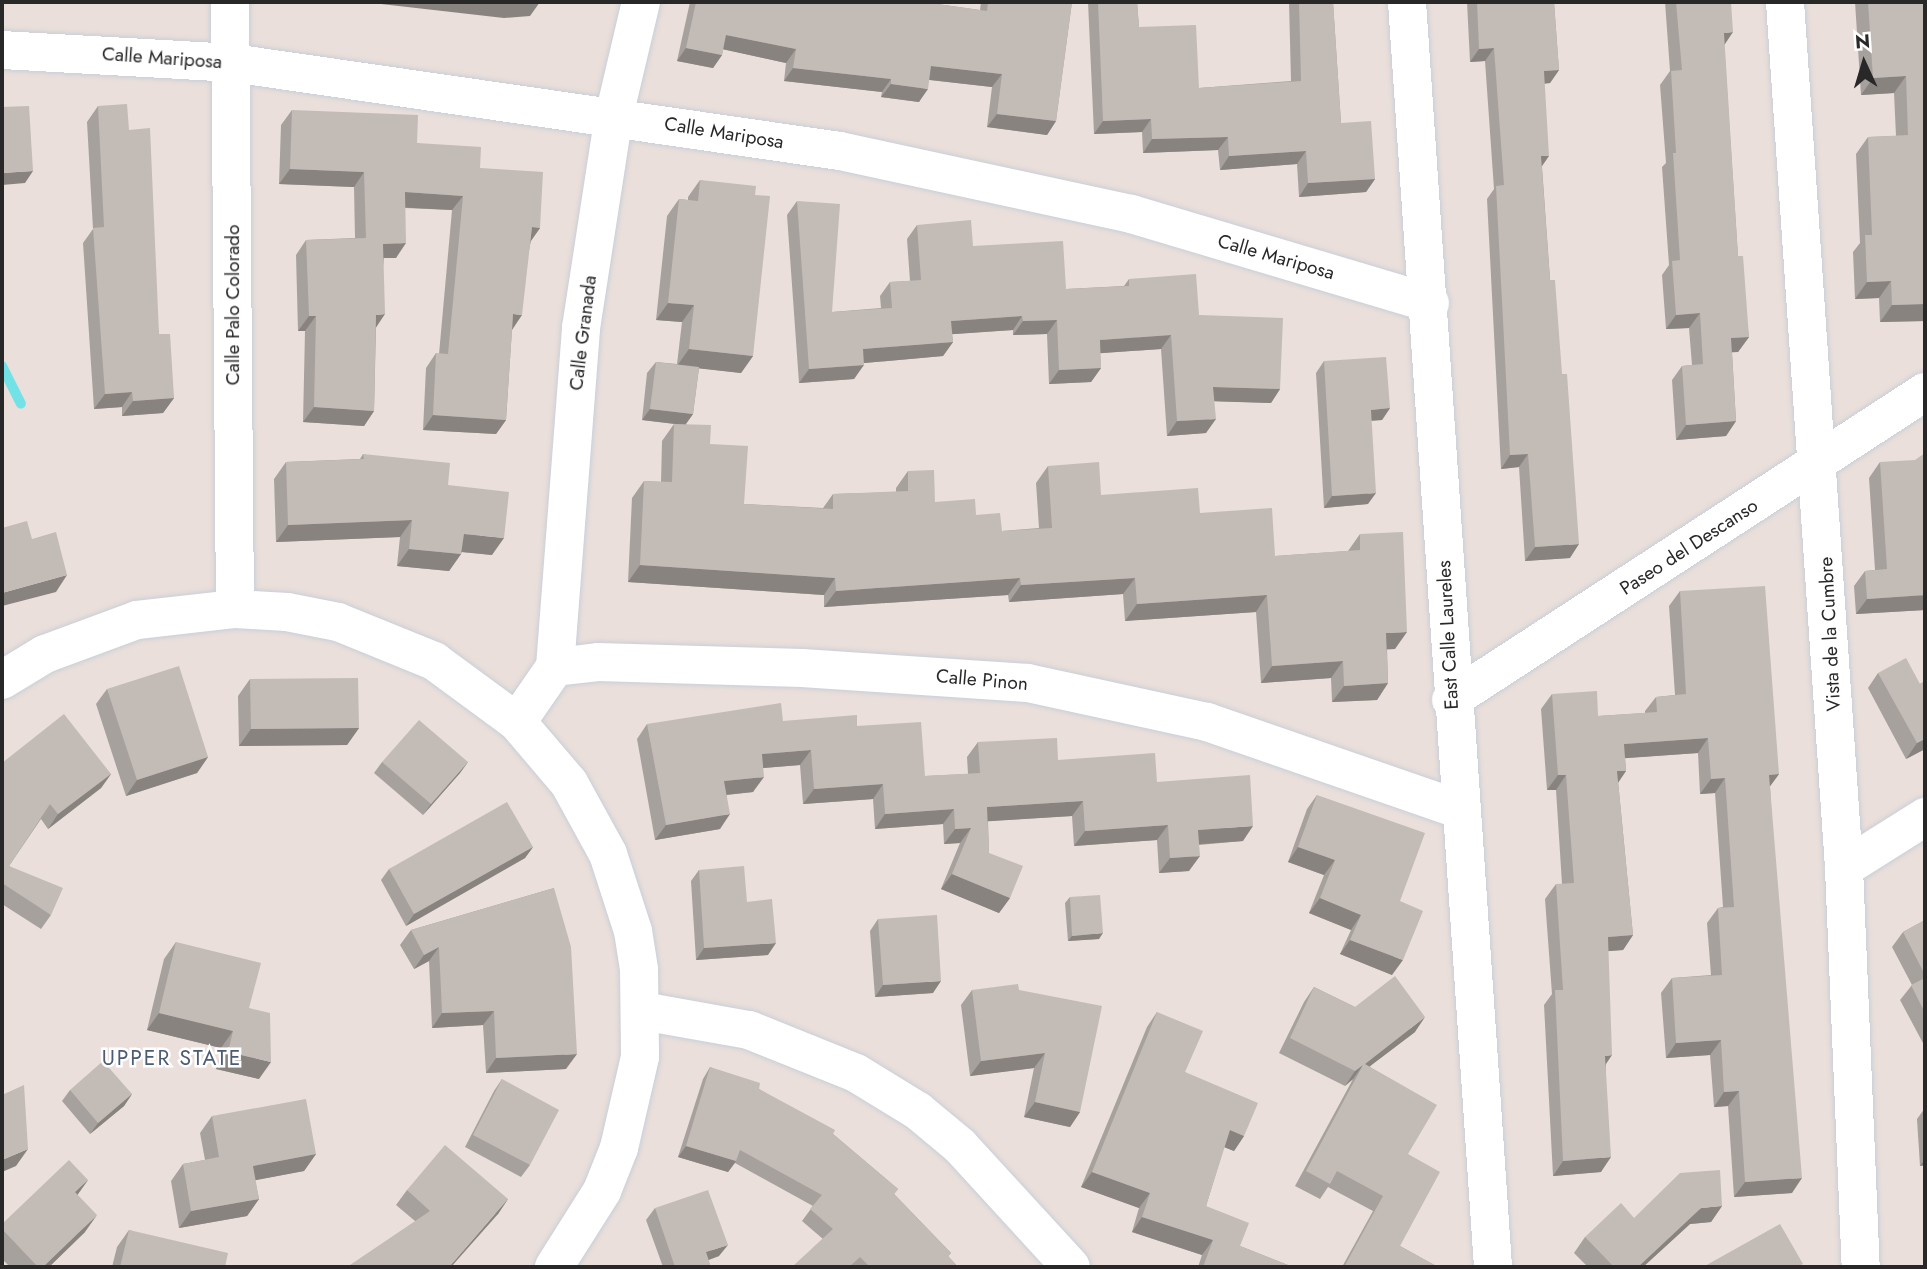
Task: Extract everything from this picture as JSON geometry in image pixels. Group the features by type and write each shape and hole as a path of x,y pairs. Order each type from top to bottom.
{"street":[{"name":"Calle Palo Colorado","path":"230,2 235,609"},
{"name":"Calle Granada","path":"555,667 581,328 614,116 641,2"},
{"name":"East Calle Laureles","path":"1407,2 1430,303 1458,808 1493,1267"},
{"name":"Vista de la Cumbre","path":"1785,2 1820,463 1844,868 1861,1267"},
{"name":"Calle Mariposa","path":"2,50 232,63 614,116 840,151 1131,214 1430,303"},
{"name":"Paseo del Descanso","path":"1451,700 1820,463 1925,392"},
{"path":"2,680 45,654 113,627 186,611 235,609 338,622 387,639 434,661 517,722 569,783 608,854 633,931 642,1011 640,1057 620,1148 596,1201 554,1267"},
{"name":"Calle Pinon","path":"555,667 598,662 788,667 1028,683 1207,722 1458,808"},
{"path":"517,722 555,667"},
{"path":"1844,868 1925,817"},
{"path":"642,1011 748,1030 856,1073 918,1111 960,1146 1072,1267"}],"building":[{"path":"696,2 923,2 987,11 988,2 1072,2 1056,121 997,114 1002,74 931,66 928,89 891,84 891,79 793,68 796,49 726,35 722,55 686,48"},
{"path":"1098,2 1137,2 1139,27 1196,25 1199,88 1301,81 1299,2 1333,2 1341,123 1371,121 1375,179 1308,183 1306,151 1229,156 1228,137 1152,139 1151,119 1103,121"},
{"path":"1477,2 1554,2 1559,70 1544,71 1549,156 1541,156 1550,280 1555,280 1562,374 1567,374 1579,544 1535,547 1528,454 1510,455 1496,186 1504,185 1494,48 1479,49"},
{"path":"1676,2 1731,2 1733,32 1724,33 1738,256 1743,256 1749,337 1731,338 1736,421 1686,425 1682,366 1703,364 1700,313 1676,315 1672,261 1680,260 1671,71 1682,70"},
{"path":"1868,2 1925,2 1925,304 1892,305 1891,281 1867,282 1865,235 1872,235 1868,137 1908,135 1906,76 1873,78"},
{"path":"127,104 129,130 150,128 159,334 170,334 174,398 133,401 132,392 105,394 93,228 104,227 98,106"},
{"path":"29,106 33,171 2,173 2,107"},
{"path":"292,110 418,115 417,143 481,147 480,168 543,172 540,228 532,227 522,315 513,314 506,420 433,415 436,353 448,354 463,196 405,192 406,243 383,244 385,314 376,315 374,411 314,407 316,316 309,316 306,240 366,238 364,172 290,169"},
{"path":"700,180 756,186 755,195 770,196 753,356 689,349 694,305 668,303 679,199 698,201"},
{"path":"797,201 840,204 832,312 892,308 890,282 921,280 917,225 971,220 973,246 1063,241 1066,289 1129,286 1129,279 1196,274 1199,315 1283,318 1280,389 1213,387 1216,419 1177,421 1171,335 1100,340 1101,368 1059,370 1057,320 1023,321 1022,316 951,321 953,342 863,349 864,365 809,369"},
{"path":"1386,357 1390,408 1371,410 1376,493 1332,496 1324,361"},
{"path":"656,362 699,367 693,414 650,409"},
{"path":"674,424 711,425 710,444 748,446 744,504 833,509 833,494 908,491 908,471 934,470 935,502 975,499 976,515 1000,513 1002,531 1052,528 1048,466 1099,462 1101,495 1198,488 1200,513 1272,508 1275,556 1360,550 1360,534 1403,532 1407,632 1386,633 1388,683 1344,686 1343,661 1272,666 1267,595 1137,604 1135,578 1021,585 1020,578 836,591 835,578 640,565 644,481 672,482"},
{"path":"1925,453 1925,595 1867,599 1865,571 1887,569 1880,462 1915,460"},
{"path":"363,454 450,463 448,485 509,492 504,538 464,534 461,554 409,549 412,520 288,525 286,462 364,459"},
{"path":"27,521 32,539 56,532 67,575 2,593 2,528"},
{"path":"1765,586 1779,774 1769,775 1802,1178 1745,1182 1739,1091 1724,1092 1721,1040 1676,1043 1672,978 1722,975 1718,908 1734,907 1725,778 1711,779 1708,738 1624,744 1626,771 1617,771 1633,935 1608,937 1612,1055 1605,1056 1611,1157 1563,1161 1555,990 1563,990 1556,884 1574,883 1566,775 1558,775 1552,694 1597,691 1598,716 1657,712 1656,697 1686,694 1680,591"},
{"path":"1906,658 1920,684 1925,681 1925,739 1917,743 1878,673"},
{"path":"179,666 208,757 137,780 107,689"},
{"path":"358,678 359,728 251,729 250,679"},
{"path":"781,703 783,721 857,715 857,726 921,722 925,776 980,773 978,742 1057,738 1058,760 1155,753 1157,782 1250,775 1253,826 1198,830 1200,856 1170,858 1168,825 1085,831 1083,801 987,807 989,853 1023,866 1010,898 952,874 971,828 955,829 954,809 885,814 883,784 814,789 811,750 762,754 764,777 724,781 730,814 666,825 647,724"},
{"path":"64,714 111,774 58,814 50,804 9,866 63,888 51,915 2,883 2,763"},
{"path":"419,720 468,762 431,804 382,762"},
{"path":"1317,795 1425,833 1400,901 1423,911 1403,960 1350,940 1361,915 1320,898 1335,860 1298,847"},
{"path":"507,802 533,847 414,914 389,869"},
{"path":"744,866 747,902 772,899 776,943 704,948 699,870"},
{"path":"554,888 571,947 577,1054 496,1058 494,1011 442,1013 439,947 424,955 411,930"},
{"path":"1100,895 1103,933 1072,936 1070,897"},
{"path":"937,915 941,981 883,985 878,919"},
{"path":"1925,920 1925,975 1903,932"},
{"path":"176,942 261,963 249,1008 270,1013 271,1062 228,1052 233,1031 159,1013"},
{"path":"1395,976 1425,1017 1365,1064 1437,1105 1408,1154 1440,1172 1400,1246 1438,1267 1344,1267 1383,1196 1337,1171 1330,1184 1306,1171 1363,1065 1355,1071 1290,1038 1314,987 1355,1007"},
{"path":"1925,978 1925,1013 1911,985"},
{"path":"1018,984 1019,990 1102,1006 1080,1112 1035,1102 1045,1053 981,1061 972,990"},
{"path":"1157,1012 1203,1031 1185,1072 1258,1103 1244,1136 1230,1130 1206,1206 1249,1223 1240,1246 1293,1267 1203,1267 1213,1240 1142,1217 1150,1193 1092,1172"},
{"path":"103,1061 132,1094 98,1123 70,1090"},
{"path":"710,1067 760,1083 759,1089 835,1130 833,1134 898,1189 894,1194 951,1253 948,1256 958,1267 870,1267 860,1257 849,1267 794,1267 833,1229 810,1209 822,1195 740,1150 736,1161 686,1146"},
{"path":"502,1079 559,1110 530,1165 473,1135"},
{"path":"24,1085 28,1149 2,1160 2,1095"},
{"path":"306,1099 316,1154 253,1166 259,1199 191,1211 183,1164 219,1157 212,1116"},
{"path":"445,1145 508,1199 449,1267 347,1267 430,1211 407,1190"},
{"path":"69,1160 88,1180 75,1192 97,1215 43,1267 38,1267 2,1229 2,1224"},
{"path":"1720,1170 1722,1206 1701,1208 1638,1267 1614,1267 1585,1237 1621,1203 1634,1218 1680,1173"},
{"path":"708,1190 728,1245 706,1252 711,1267 675,1267 655,1208"},
{"path":"1780,1224 1803,1264 1798,1267 1703,1267"},
{"path":"129,1230 228,1253 225,1267 120,1267"}],"waterway":[{"path":"2,366 21,404"}],"district":[{"name":"UPPER STATE","path":"172,1058"}]}
